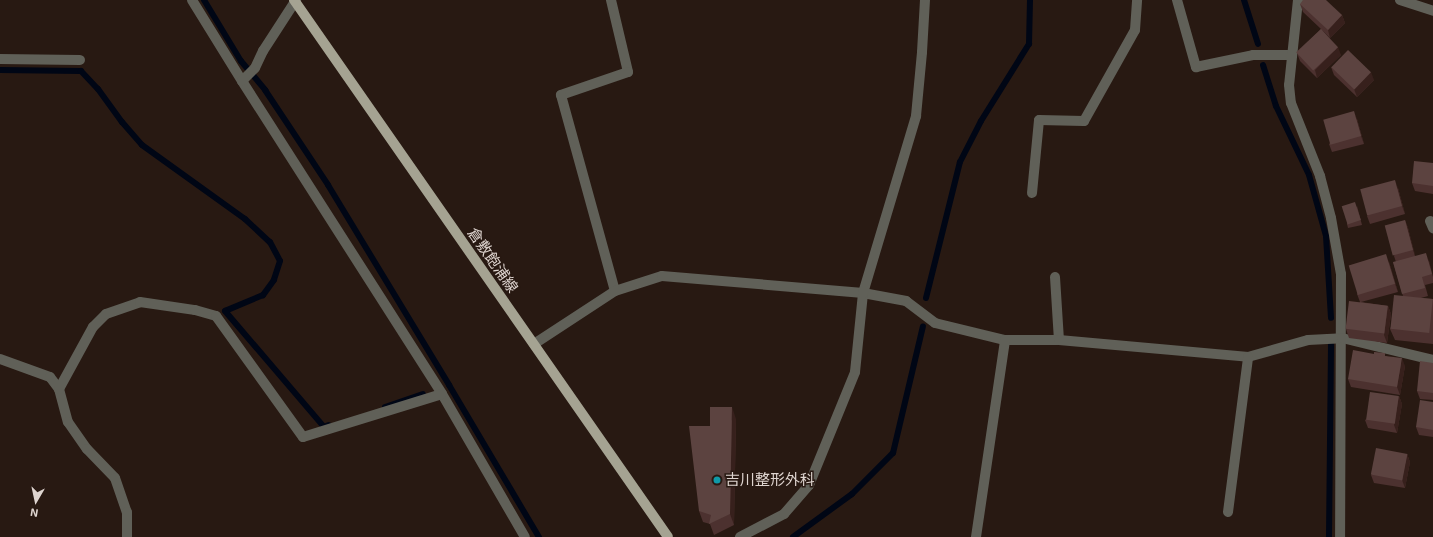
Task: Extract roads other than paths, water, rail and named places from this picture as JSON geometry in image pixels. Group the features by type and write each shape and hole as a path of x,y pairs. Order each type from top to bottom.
{"main road":[{"name":"倉敷飽浦線","path":"295,0 668,537"}],"street":[{"path":"192,0 442,394 525,537"},
{"path":"244,80 255,68 263,51 295,0"},
{"path":"611,0 628,72 561,94 615,291"},
{"path":"740,537 784,514 809,485 855,372 863,293 916,116 925,0"},
{"path":"1032,193 1039,120 1084,121 1135,30 1137,0"},
{"path":"1177,0 1196,67 1253,55 1292,55"},
{"path":"1298,0 1288,85 1291,103 1320,176 1331,218 1341,274 1342,338 1340,537"},
{"path":"1400,0 1433,11"},
{"path":"0,59 80,60"},
{"path":"534,344 615,291 662,276 863,293 906,302 935,323 1006,340 1059,340 1248,357 1308,340 1342,338 1433,360"},
{"path":"1056,277 1059,340"},
{"path":"59,389 93,327 106,314 140,302 195,310 216,316 303,437 442,394"},
{"path":"976,537 1006,340"},
{"path":"1228,512 1248,357"},
{"path":"0,359 50,377 59,389 68,422 87,449 115,478 127,512 127,537"}],"waterway":[{"path":"204,0 241,61 265,90 328,185 539,537"},
{"path":"926,298 960,162 981,121 1029,44 1030,0"},
{"path":"1244,0 1258,44"},
{"path":"1263,65 1276,106 1309,175 1326,236 1331,318"},
{"path":"0,70 81,71 98,89 122,122 142,145 245,219 270,242 280,261 274,280 263,295 225,311 324,427 329,425"},
{"path":"793,537 852,494 893,453 923,326"},
{"path":"1329,537 1331,345"},
{"path":"385,407 423,394"}],"place":[{"name":"吉川整形外科","path":"717,480"}]}
